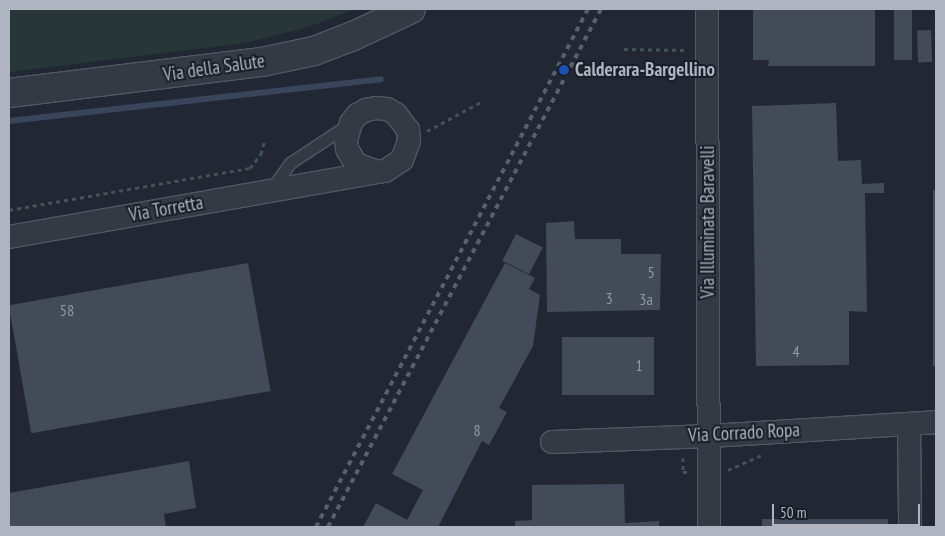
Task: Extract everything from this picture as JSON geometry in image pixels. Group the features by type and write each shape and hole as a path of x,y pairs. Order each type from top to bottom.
{"street":[{"name":"Via della Salute","path":"9,93 262,62 314,51 351,37 411,9"},
{"name":"Via Illuminata Baravelli","path":"707,9 709,527"},
{"path":"375,172 356,164 347,148 346,140 350,123 366,110 387,109 403,121 409,141"},
{"name":"Via Torretta","path":"9,237 324,183 390,169 402,160 409,141"},
{"path":"324,183 338,166 347,148"},
{"name":"Via Corrado Ropa","path":"552,442 710,436 936,422"},
{"path":"909,424 910,527"}],"lane":[{"path":"274,191 278,180 290,163 350,123"}],"path":[{"path":"624,49 687,50 687,60"},
{"path":"409,141 483,101"},
{"path":"9,210 250,168 261,154 264,142"},
{"path":"684,437 683,472 725,471 767,453"}],"shaded area":[{"path":"9,9 355,9 308,27 244,43 9,72"}],"building":[{"path":"753,9 875,9 875,66 768,66 769,60 753,60"},
{"path":"894,9 912,9 912,60 894,60"},
{"path":"917,30 931,30 932,62 918,62"},
{"path":"836,103 838,161 861,160 862,184 884,183 884,193 865,193 867,312 849,311 849,365 756,366 752,106"},
{"path":"933,190 936,190 936,366 933,366"},
{"path":"574,221 575,239 621,239 621,254 661,254 660,310 547,312 546,223"},
{"path":"516,234 543,248 529,274 502,261"},
{"path":"248,263 271,391 31,433 9,305"},
{"path":"505,263 535,278 529,289 540,295 533,346 499,408 507,412 489,445 482,441 438,527 363,527 376,503 407,520 423,490 392,474"},
{"path":"562,337 654,337 654,395 562,395"},
{"path":"189,461 196,508 164,514 166,527 9,527 9,493"},
{"path":"624,484 625,523 659,521 659,527 515,527 515,521 532,520 532,485"},
{"path":"762,519 888,519 888,527 762,527"}],"waterway":[{"path":"9,121 381,79"}],"railway":[{"path":"316,527 588,9"},
{"path":"328,527 601,9"}],"place":[{"name":"Calderara-Bargellino","path":"564,70"}]}
